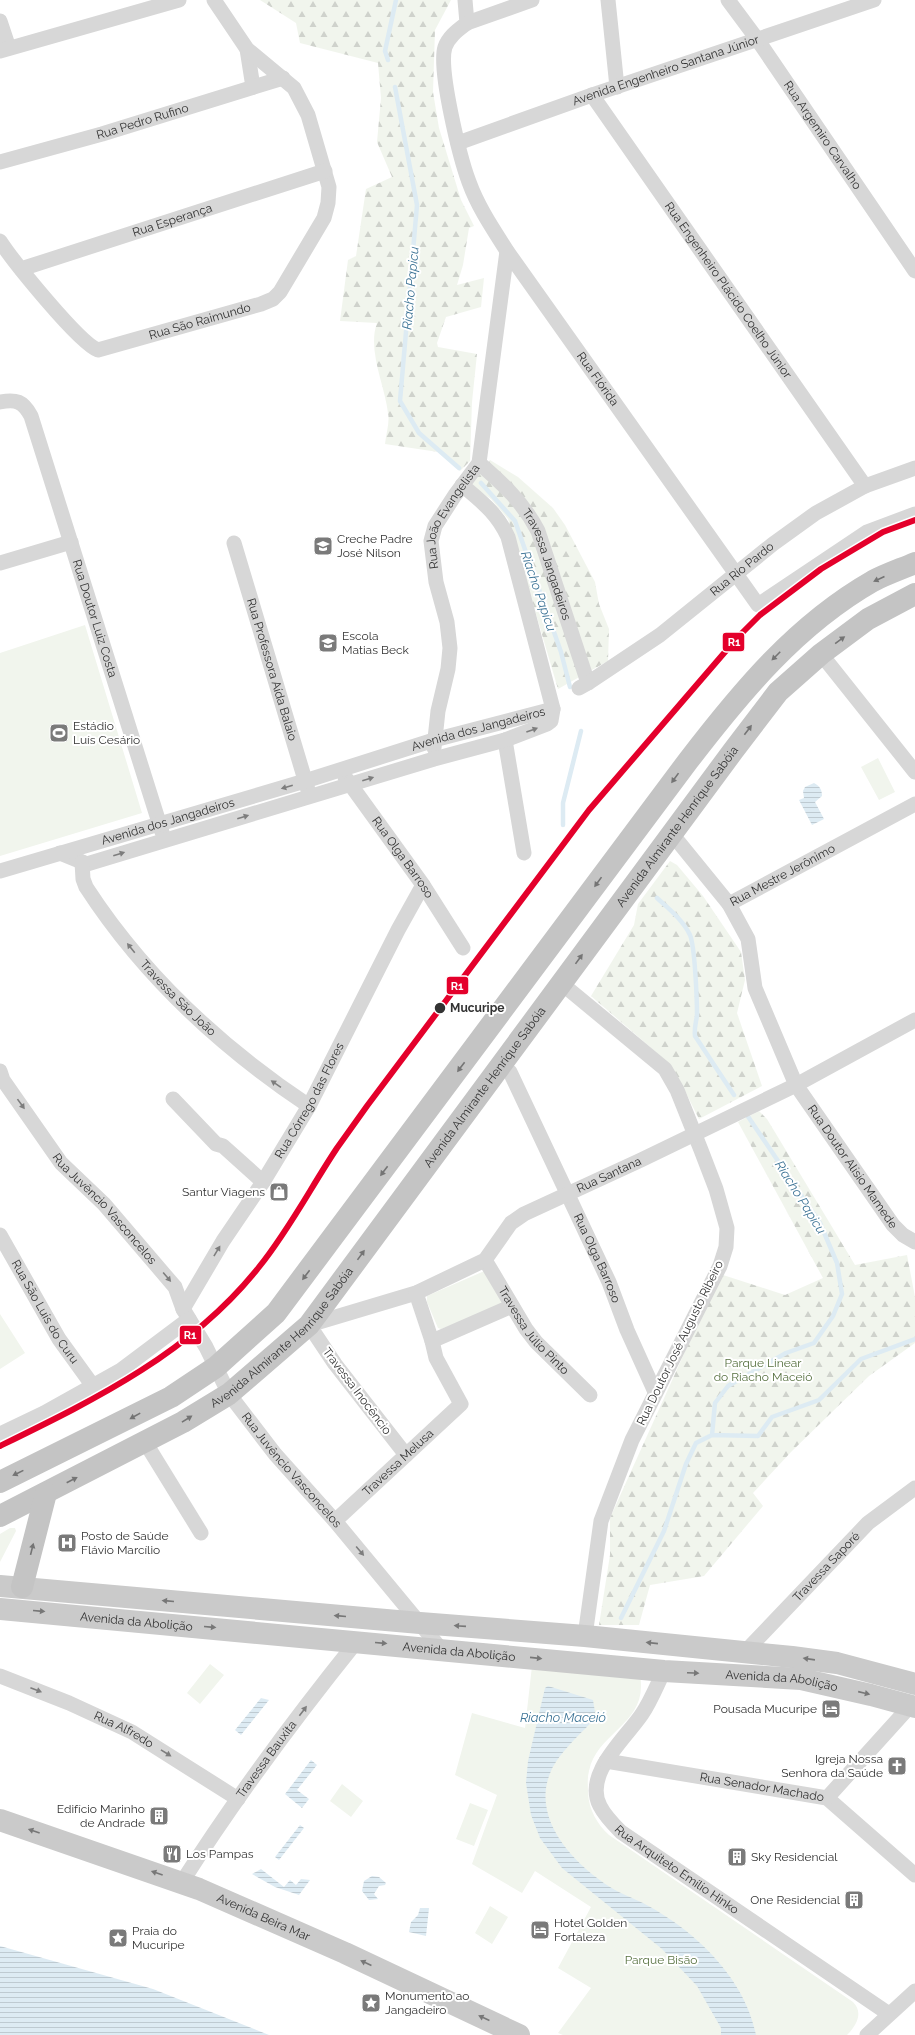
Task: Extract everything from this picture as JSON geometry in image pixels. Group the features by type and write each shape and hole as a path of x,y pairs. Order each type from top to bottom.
{"highway":[{"name":"Avenida Almirante Henrique Sabóia","path":"0,1482 171,1397 216,1367 276,1313 688,761 755,677 799,633 826,612 861,588 915,563"},
{"name":"Avenida Almirante Henrique Sabóia","path":"0,1516 145,1442 229,1394 309,1326 711,780 778,692 821,654 868,619 915,594"},
{"path":"688,761 711,780"},
{"path":"22,1587 46,1493"}],"main road":[{"name":"Avenida da Abolição","path":"0,1586 586,1636 745,1652 837,1663 915,1684"},
{"name":"Avenida da Abolição","path":"0,1608 664,1671 801,1679 913,1706"},
{"path":"833,1686 837,1663"},
{"name":"Avenida Beira Mar","path":"0,1820 182,1882 345,1953 519,2035"}],"street":[{"path":"0,21 4,50 179,0"},
{"path":"214,0 247,49 253,87"},
{"path":"465,0 468,23"},
{"name":"Rua Flórida","path":"532,0 468,23 454,33 445,47 443,60 444,80 458,143 469,182 485,216 507,251 758,605 867,532 915,514"},
{"path":"608,0 617,87"},
{"name":"Rua Argemiro Carvalho","path":"728,0 757,39 915,271"},
{"name":"Avenida Engenheiro Santana Júnior","path":"458,143 592,95 874,0"},
{"name":"Rua São Raimundo","path":"21,269 84,340 93,348 98,350 261,304 273,299 280,292 290,277 324,218 328,203 329,188 302,99 294,88 283,78 247,49"},
{"name":"Rua Pedro Rufino","path":"0,162 102,134 283,78"},
{"name":"Rua Engenheiro Plácido Coelho Júnior","path":"592,95 865,486"},
{"name":"Rua Esperança","path":"21,269 325,171"},
{"path":"0,241 21,269"},
{"name":"Rua João Evangelista","path":"434,759 434,740 448,669 450,648 447,622 436,582 432,541 435,526 477,465 507,251"},
{"name":"Rua Doutor Luiz Costa","path":"0,402 9,400 19,401 24,404 31,416 164,841"},
{"name":"Travessa Jangadeiros","path":"477,465 506,487 528,512 538,531 584,685"},
{"name":"Rua Rio Pardo","path":"584,685 660,635 773,544 816,513 865,486 915,468"},
{"name":"Travessa Jangadeiros","path":"464,482 500,520 508,537 554,700"},
{"path":"0,562 71,542"},
{"name":"Rua Professora Aída Balaio","path":"234,543 310,797"},
{"path":"821,654 915,772"},
{"name":"Avenida dos Jangadeiros","path":"0,871 60,853 305,781 554,700 553,717 547,724 505,740 434,759 87,864 60,853"},
{"path":"505,740 524,853"},
{"name":"Rua Olga Barroso","path":"340,770 423,885 463,948"},
{"name":"Rua Mestre Jerônimo","path":"672,834 729,904 915,804"},
{"name":"Travessa São João","path":"82,862 83,879 86,887 132,951 178,1000 242,1058 269,1080 309,1106"},
{"name":"Rua Córrego das Flores","path":"186,1314 223,1241 263,1182 309,1106 398,930 423,885"},
{"name":"Rua Doutor Alísio Mamede","path":"729,904 748,939 755,988 796,1085 893,1224 903,1235 915,1242"},
{"name":"Rua Doutor José Augusto Ribeiro","path":"561,983 665,1069 677,1090 695,1134 716,1189 727,1228 726,1247 720,1266 632,1440 601,1521 586,1636"},
{"name":"Rua Santana","path":"309,1326 416,1293 485,1260 511,1223 524,1214 796,1085 915,1020"},
{"name":"Rua Olga Barroso","path":"501,1065 510,1072 609,1282 627,1330 655,1392"},
{"name":"Rua Juvêncio Vasconcelos","path":"0,1071 3,1080 61,1163 104,1204 175,1287 186,1314 216,1367 229,1394 275,1454 335,1522 441,1649"},
{"path":"173,1099 216,1144 223,1146 263,1182"},
{"name":"Rua São Luís do Curu","path":"0,1235 59,1339 93,1386"},
{"name":"Travessa Júlio Pinto","path":"485,1260 512,1306 536,1342 590,1395"},
{"path":"416,1293 432,1341 512,1306"},
{"path":"0,1434 44,1413 127,1366 186,1314"},
{"name":"Travessa Inocêncio","path":"309,1326 335,1364 406,1455"},
{"name":"Travessa Melusa","path":"335,1522 461,1404 436,1358 432,1341"},
{"path":"145,1442 201,1533"},
{"name":"Travessa Saporé","path":"745,1652 868,1523 915,1488"},
{"name":"Travessa Bauxita","path":"182,1882 238,1799 357,1641"},
{"name":"Rua Arquiteto Emílio Hinko","path":"664,1671 642,1714 606,1761 599,1773 596,1787 599,1804 609,1819 621,1832 889,2014"},
{"name":"Rua Alfredo","path":"0,1676 70,1703 132,1732 238,1799"},
{"path":"827,1798 913,1706"},
{"name":"Rua Senador Machado","path":"606,1761 827,1798 915,1875"},
{"path":"867,2035 915,1991"}],"green space":[{"path":"260,0 451,0 435,30 433,92 439,128 461,200 474,226 469,228 463,265 457,285 484,278 481,307 446,317 437,343 438,347 477,354 472,402 470,461 460,471 438,452 385,444 388,417 375,356 374,334 377,323 340,321 348,260 356,256 366,189 392,177 377,142 381,98 378,63 300,43 296,23"},
{"path":"490,460 518,477 553,508 565,525 595,582 599,604 609,629 608,661 558,689 508,519 491,499 471,486"},
{"name":"Estádio Luís Cesário","path":"85,625 142,813 0,856 0,653"},
{"path":"878,758 895,792 879,800 861,767"},
{"path":"670,861 677,865 703,896 741,952 745,980 737,1013 762,1086 699,1119 680,1081 664,1059 591,996 634,925 638,904"},
{"name":"Parque Linear do Riacho Maceió","path":"759,1111 767,1119 855,1265 907,1255 915,1297 915,1343 869,1376 791,1452 753,1493 763,1506 704,1576 650,1585 639,1625 599,1625 610,1555 610,1518 720,1274 785,1295 823,1278 738,1122"},
{"path":"489,1269 503,1306 441,1329 438,1328 427,1302 427,1296"},
{"path":"0,1314 25,1353 0,1369"},
{"path":"10,1528 15,1528 16,1531 0,1562 0,1534"},
{"path":"210,1664 224,1675 200,1704 187,1693"},
{"name":"Parque Bisão","path":"532,1666 640,1675 641,1692 637,1705 630,1716 602,1746 594,1757 589,1771 588,1793 594,1816 609,1835 853,2002 858,2011 858,2019 847,2035 563,2035 558,2033 591,1988 558,1968 591,1907 535,1871 522,1893 472,1864 497,1795 455,1775 472,1713 525,1728"},
{"path":"342,1784 363,1801 351,1817 330,1801"},
{"path":"470,1803 488,1810 474,1846 456,1839"},
{"path":"490,1906 508,1917 492,1944 475,1933"}],"water":[{"path":"814,783 822,792 822,796 815,802 824,819 812,825 799,800 804,798 803,791 805,787"},
{"name":"Riacho Maceió","path":"548,1686 593,1700 596,1718 559,1757 551,1771 546,1788 546,1806 551,1822 559,1838 582,1865 596,1877 614,1889 643,1903 674,1922 713,1956 732,1980 740,1993 747,2006 756,2035 721,2035 721,2028 697,1986 662,1949 562,1868 540,1838 531,1815 526,1783 528,1761 545,1688"},
{"path":"261,1698 269,1700 241,1735 235,1730"},
{"path":"311,1760 317,1765 297,1790 309,1799 302,1808 285,1794"},
{"path":"300,1825 304,1828 279,1860 275,1857"},
{"path":"261,1869 284,1887 290,1880 296,1885 301,1879 310,1880 299,1895 275,1887 252,1874"},
{"path":"372,1876 379,1877 386,1883 385,1885 379,1886 374,1894 378,1899 369,1900 362,1891 364,1881"},
{"path":"420,1908 429,1908 426,1936 409,1932 411,1922 418,1915"},
{"path":"0,1946 153,1989 269,2035 0,2035"}],"waterway":[{"name":"Riacho Papicu","path":"388,60 385,51 396,0"},
{"name":"Riacho Papicu","path":"395,87 417,205 400,401 419,433 459,468"},
{"name":"Riacho Papicu","path":"481,483 515,521 561,652 570,687"},
{"name":"Riacho Papicu","path":"563,825 563,803 581,731"},
{"name":"Riacho Papicu","path":"657,898 680,920 690,935 692,941 696,986 697,1015 695,1036 734,1095"},
{"name":"Riacho Papicu","path":"712,1435 715,1403 728,1386 786,1353 814,1343 833,1316 842,1294 837,1263 820,1223 747,1115"},
{"name":"Riacho Maceió","path":"621,1618 664,1531 686,1464 696,1443 712,1435 758,1436 772,1417 819,1400 861,1359 915,1339"}],"railway":[{"path":"0,1446 71,1410 140,1371 203,1325 232,1297 270,1253 327,1163 367,1106 589,810 737,638 760,615 821,569 883,532 915,520"}],"transit line":[{"name":"R1","path":"0,1446 71,1410 140,1371 203,1325 232,1297 270,1253 327,1163 367,1106 589,810 737,638 760,615 821,569 883,532 915,520"}],"place":[{"name":"Creche Padre José Nilson","path":"323,546"},
{"name":"Escola Matias Beck","path":"328,643"},
{"name":"Estádio Luís Cesário","path":"59,733"},
{"name":"Mucuripe","path":"440,1008"},
{"name":"Santur Viagens","path":"279,1192"},
{"name":"Posto de Saúde Flávio Marcílio","path":"67,1543"},
{"name":"Pousada Mucuripe","path":"831,1709"},
{"name":"Igreja Nossa Senhora da Saúde","path":"897,1766"},
{"name":"Edifício Marinho de Andrade","path":"159,1816"},
{"name":"Los Pampas","path":"172,1854"},
{"name":"Sky Residencial","path":"737,1857"},
{"name":"One Residencial","path":"854,1900"},
{"name":"Hotel Golden Fortaleza","path":"540,1930"},
{"name":"Praia do Mucuripe","path":"118,1938"},
{"name":"Monumento ao Jangadeiro","path":"371,2003"}]}
